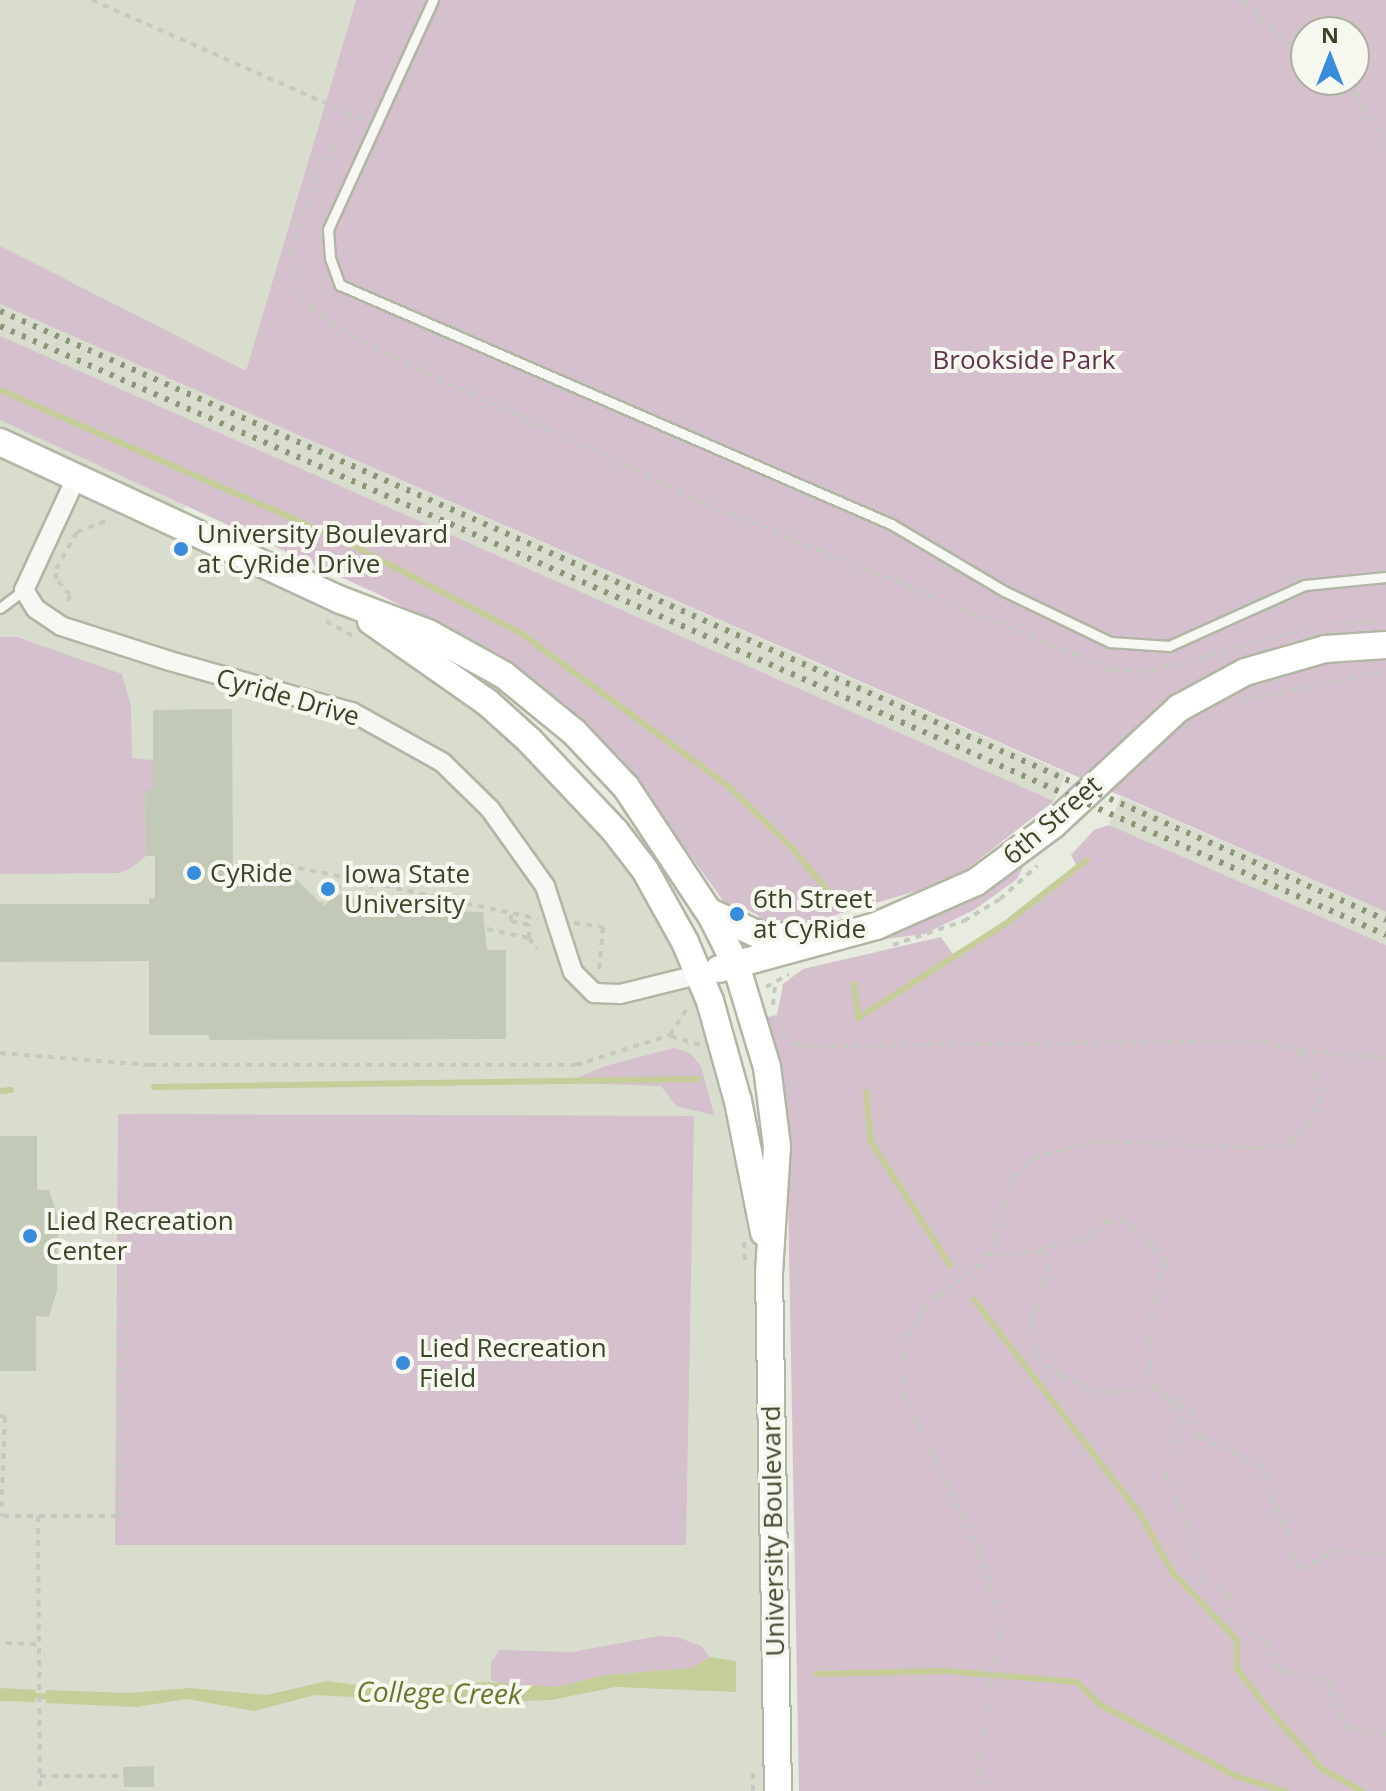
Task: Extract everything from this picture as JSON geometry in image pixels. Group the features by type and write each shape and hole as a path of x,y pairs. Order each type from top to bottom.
{"main road":[{"name":"University Boulevard","path":"0,442 77,476 328,608 488,703 582,794 645,870 701,974 738,1101 757,1269 778,1791"},
{"name":"University Boulevard","path":"328,608 469,652 552,713 626,787 709,911 736,965 773,1100 777,1171 757,1269"},
{"name":"6th Street","path":"701,974 835,937 976,882 1053,825 1140,739 1210,689 1245,672 1325,649 1386,645"},
{"path":"709,911 759,935 835,937"}],"street":[{"path":"24,590 77,476"},
{"name":"Cyride Drive","path":"24,590 36,609 61,626 247,685 352,712 442,762 490,809 545,886 573,972 594,993 620,994 701,974"}],"lane":[{"path":"433,0 328,229 330,258 340,285 891,524 1086,635 1137,648 1169,646 1305,585 1386,577"},
{"path":"0,608 24,590"}],"path":[{"path":"92,0 374,124"},
{"path":"1244,0 1290,47"},
{"path":"1358,96 1386,149"},
{"path":"348,112 301,211 293,251 295,286 311,308 337,328 513,417 735,517 1113,670 1152,671 1306,627 1386,620"},
{"path":"102,516 125,526"},
{"path":"68,601 70,595 56,579 72,539 86,526 111,519"},
{"path":"328,608 366,643"},
{"path":"275,863 542,920"},
{"path":"321,904 349,878"},
{"path":"371,883 371,900 401,900"},
{"path":"401,889 401,911"},
{"path":"511,913 511,921 529,925 529,938 537,949"},
{"path":"603,927 598,961 605,980"},
{"path":"487,929 529,938"},
{"path":"774,1017 775,985"},
{"path":"689,998 695,1005 698,1019"},
{"path":"670,1035 682,1012 695,1005"},
{"path":"778,1030 797,1045 1191,1039 1263,1041 1300,1051 1386,1058"},
{"path":"0,1053 150,1065 576,1065 670,1035 709,1051 704,1032"},
{"path":"979,1791 989,1694 1001,1622 993,1585 920,1437 903,1394 904,1341 914,1321 987,1254 1014,1177 1036,1157 1097,1141 1263,1148 1289,1144 1312,1120 1320,1097 1300,1051"},
{"path":"987,1254 1036,1250 1086,1239 1108,1222 1121,1220 1154,1247 1165,1262 1152,1312 1150,1370 1158,1390"},
{"path":"744,1237 757,1269"},
{"path":"1036,1250 1046,1252 1049,1266 1032,1319 1037,1357 1062,1377 1103,1393 1137,1386 1158,1390 1191,1409 1200,1438 1259,1463 1301,1569 1335,1551 1386,1554"},
{"path":"0,1416 5,1417 1,1516 119,1516 125,1270"},
{"path":"1169,1397 1178,1406 1181,1422 1165,1475 1182,1509 1204,1580 1227,1594 1230,1621 1265,1642 1280,1671 1328,1680 1345,1727 1386,1735"},
{"path":"38,1516 40,1791"},
{"path":"6,1643 39,1644"},
{"path":"753,1759 753,1791"},
{"path":"40,1776 123,1776"}],"shaded area":[{"name":"Iowa State University","path":"0,0 356,0 246,372 230,405 1066,773 1054,801 218,433 178,522 338,599 530,741 685,942 762,1220 777,1791 0,1791"},
{"path":"1121,797 1386,912 1386,945 1109,825"}],"green space":[{"name":"Brookside Park","path":"356,0 1386,0 1386,912 0,304 0,246 246,371"},
{"path":"0,336 1054,801 963,872 917,891 811,922 755,925 759,916 744,908 738,915 724,902 620,758 552,697 490,651 380,595 0,420"},
{"path":"0,637 17,637 122,674 131,706 132,758 153,760 153,790 145,791 146,856 131,868 120,873 0,874"},
{"path":"1109,825 1386,945 1386,1791 799,1791 787,1142 767,1017 777,1015 783,984 803,969 941,937 955,957 1079,870 1071,855 1094,830"},
{"path":"1025,863 1017,879 974,910 924,934 879,940 969,902"},
{"path":"674,1048 690,1053 701,1066 714,1115 676,1106 661,1086 578,1083 579,1077 605,1066"},
{"name":"Lied Recreation Field","path":"118,1114 694,1116 686,1545 115,1545"},
{"path":"658,1636 677,1637 701,1646 710,1657 692,1668 604,1675 557,1687 509,1687 491,1680 491,1662 500,1650 572,1652"}],"water":[{"path":"710,1657 736,1661 736,1692 616,1687 551,1700 466,1703 315,1695 254,1711 187,1699 136,1707 46,1703 46,1690 130,1693 190,1688 267,1695 327,1681 387,1689 487,1682 557,1687 604,1675 692,1668"},
{"path":"0,1688 36,1690 35,1702 0,1701"}],"building":[{"name":"CyRide","path":"232,709 233,880 268,880 282,866 324,906 336,895 349,894 366,911 483,912 487,950 506,950 506,1039 209,1040 209,1035 149,1035 149,961 0,962 0,904 149,904 149,898 155,898 155,856 146,856 145,790 153,790 153,710"},
{"name":"Lied Recreation Center","path":"0,1136 37,1136 37,1190 49,1190 58,1217 57,1290 49,1317 36,1316 36,1371 0,1371"},
{"path":"154,1766 154,1787 124,1787 123,1767"}],"waterway":[{"path":"0,390 350,544 522,634 727,785 791,847 837,902"},
{"path":"854,984 858,1018 1005,924 1087,860"},
{"path":"154,1087 698,1079"},
{"path":"0,1091 11,1090"},
{"path":"866,1092 871,1142 950,1265"},
{"path":"974,1300 1140,1514 1172,1572 1237,1640 1237,1669 1269,1710 1322,1769 1362,1791"},
{"name":"College Creek","path":"816,1674 945,1671 1077,1682 1099,1704 1238,1777 1285,1791"},
{"name":"College Creek","path":"28,1696 52,1697"}],"railway":[{"path":"0,311 1386,920"},
{"path":"0,326 1386,935"}],"place":[{"name":"University Boulevard at CyRide Drive","path":"181,549"},
{"name":"CyRide","path":"194,873"},
{"name":"Iowa State University","path":"328,889"},
{"name":"6th Street at CyRide","path":"737,914"},
{"name":"Lied Recreation Center","path":"30,1236"},
{"name":"Lied Recreation Field","path":"403,1363"}]}
